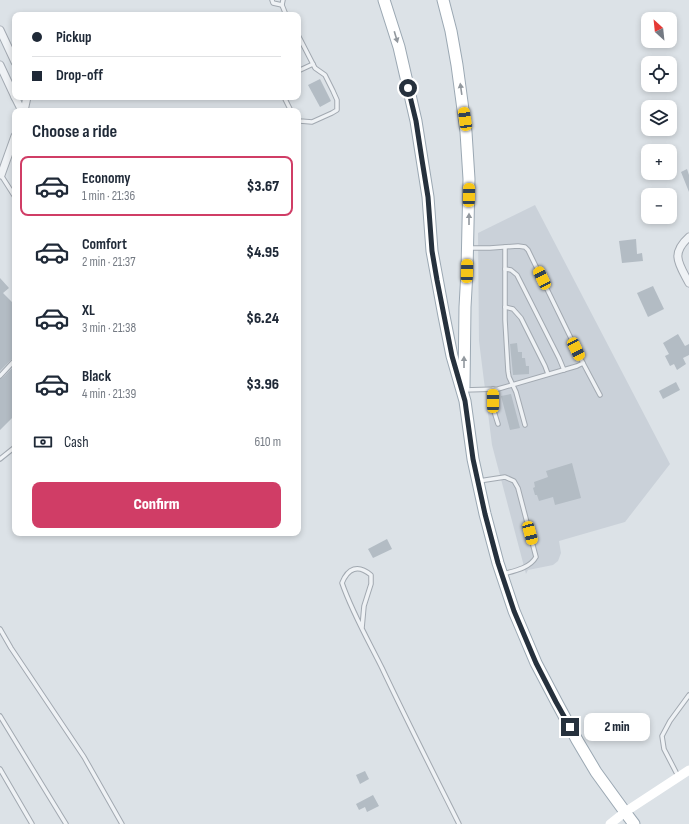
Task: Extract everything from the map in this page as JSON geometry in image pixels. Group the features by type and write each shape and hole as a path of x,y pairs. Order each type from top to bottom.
{"main road":[{"path":"384,0 399,47 416,121 428,197 432,251 437,280 452,356 465,396"},
{"path":"443,0 451,31 457,65 466,132 469,179 465,307 465,396 473,459 485,514 502,574 517,619 536,663 556,702 596,772 634,824"}],"street":[{"path":"0,30 12,56"},
{"path":"0,65 12,91"},
{"path":"0,175 12,144"},
{"path":"689,237 684,241 678,254 678,261 689,283"},
{"path":"610,824 624,812 689,770"}],"lane":[{"path":"272,0 273,2 282,5"},
{"path":"282,0 285,12"},
{"path":"301,41 315,68 325,75 337,100 337,110 332,113 312,122 301,121"},
{"path":"301,70 313,64"},
{"path":"0,175 12,193"},
{"path":"468,248 518,246 525,247 528,250 600,395"},
{"path":"505,247 505,307 508,371 509,377 516,392 525,425"},
{"path":"505,269 511,270 521,282 564,370"},
{"path":"505,307 514,309 521,318 548,374"},
{"path":"0,376 12,363"},
{"path":"465,396 564,370 583,363"},
{"path":"493,389 493,408 498,424"},
{"path":"0,459 12,449"},
{"path":"478,481 505,477 514,481 518,488 536,557 529,565 502,574"},
{"path":"362,628 364,606 371,584 371,574 366,570 358,569 352,570 345,575 342,583 346,595 423,754 459,824"},
{"path":"0,629 11,648 84,757 122,824"},
{"path":"678,777 664,749 662,736 670,721 689,695"},
{"path":"0,716 66,824"},
{"path":"1,771 32,824"}],"shaded area":[{"path":"535,205 670,464 625,522 559,541 561,553 558,561 553,565 528,570 526,574 492,445 479,341 478,233"}],"building":[{"path":"320,79 331,101 320,107 308,85"},
{"path":"687,169 689,175 689,192 681,172"},
{"path":"636,239 637,254 642,253 643,261 622,263 619,241"},
{"path":"0,278 9,288 3,293 12,302 12,359 0,371"},
{"path":"653,286 664,309 648,317 637,293"},
{"path":"678,334 685,346 689,344 689,355 683,358 686,364 677,370 674,364 670,366 665,356 669,354 663,343"},
{"path":"517,343 518,352 522,352 522,358 525,358 526,366 529,366 529,374 513,375 510,344"},
{"path":"12,368 12,418 0,430 0,379"},
{"path":"676,382 680,390 663,399 659,391"},
{"path":"511,394 520,428 510,430 501,396"},
{"path":"572,463 581,498 555,505 553,497 539,501 533,488 535,487 534,482 548,477 546,471"},
{"path":"387,539 392,549 373,558 368,549"},
{"path":"365,771 369,779 360,784 356,775"},
{"path":"373,795 379,806 367,812 365,807 359,810 356,804"}],"route":[{"path":"408,88 416,121 428,197 432,251 437,280 452,356 465,401 473,459 485,514 498,563 514,611 536,663 570,727"}]}
